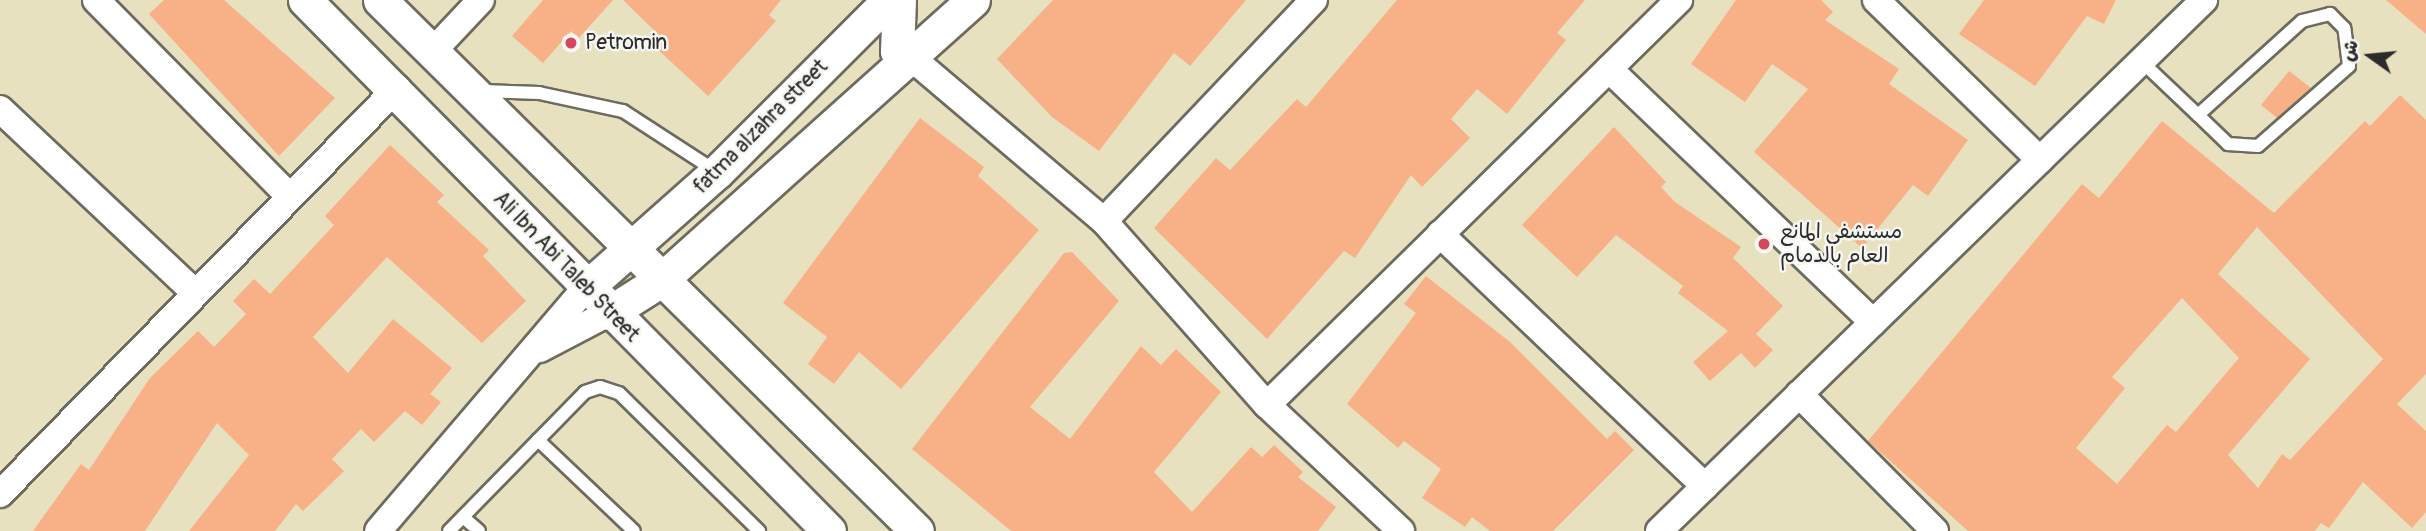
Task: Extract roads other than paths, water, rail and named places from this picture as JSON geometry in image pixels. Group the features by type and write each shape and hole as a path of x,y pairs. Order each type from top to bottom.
{"street":[{"path":"96,0 290,197"},
{"name":"Ali Ibn Abi Taleb Street","path":"305,0 397,88 585,289 830,531"},
{"path":"380,0 629,250 918,531"},
{"path":"432,52 481,0"},
{"name":"fatma alzahra street","path":"585,289 718,172 889,0"},
{"path":"899,0 897,51 914,59 1104,221 1267,405 1401,531"},
{"path":"378,531 540,349 609,313 661,281 914,59 973,0"},
{"path":"1104,221 1314,0"},
{"path":"1267,405 1679,0"},
{"path":"1876,0 2040,160"},
{"path":"1659,531 2204,0"},
{"path":"1609,69 1873,322"},
{"path":"0,494 397,88"},
{"path":"0,108 195,293"},
{"path":"1440,234 1705,486"},
{"path":"540,349 547,330 585,289"},
{"path":"1799,394 1935,531"}],"lane":[{"path":"2141,61 2228,144 2258,146 2274,138 2349,66 2344,28 2330,14 2302,21 2198,115"},
{"path":"471,91 539,93 623,111 718,172"},
{"path":"449,531 585,392 600,387 619,393 759,531"},
{"path":"538,440 634,531"},
{"path":"463,517 478,531"}],"place":[{"name":"Petromin","path":"571,43"},
{"name":"مستشفى المانع العام بالدمام","path":"1764,244"}]}
